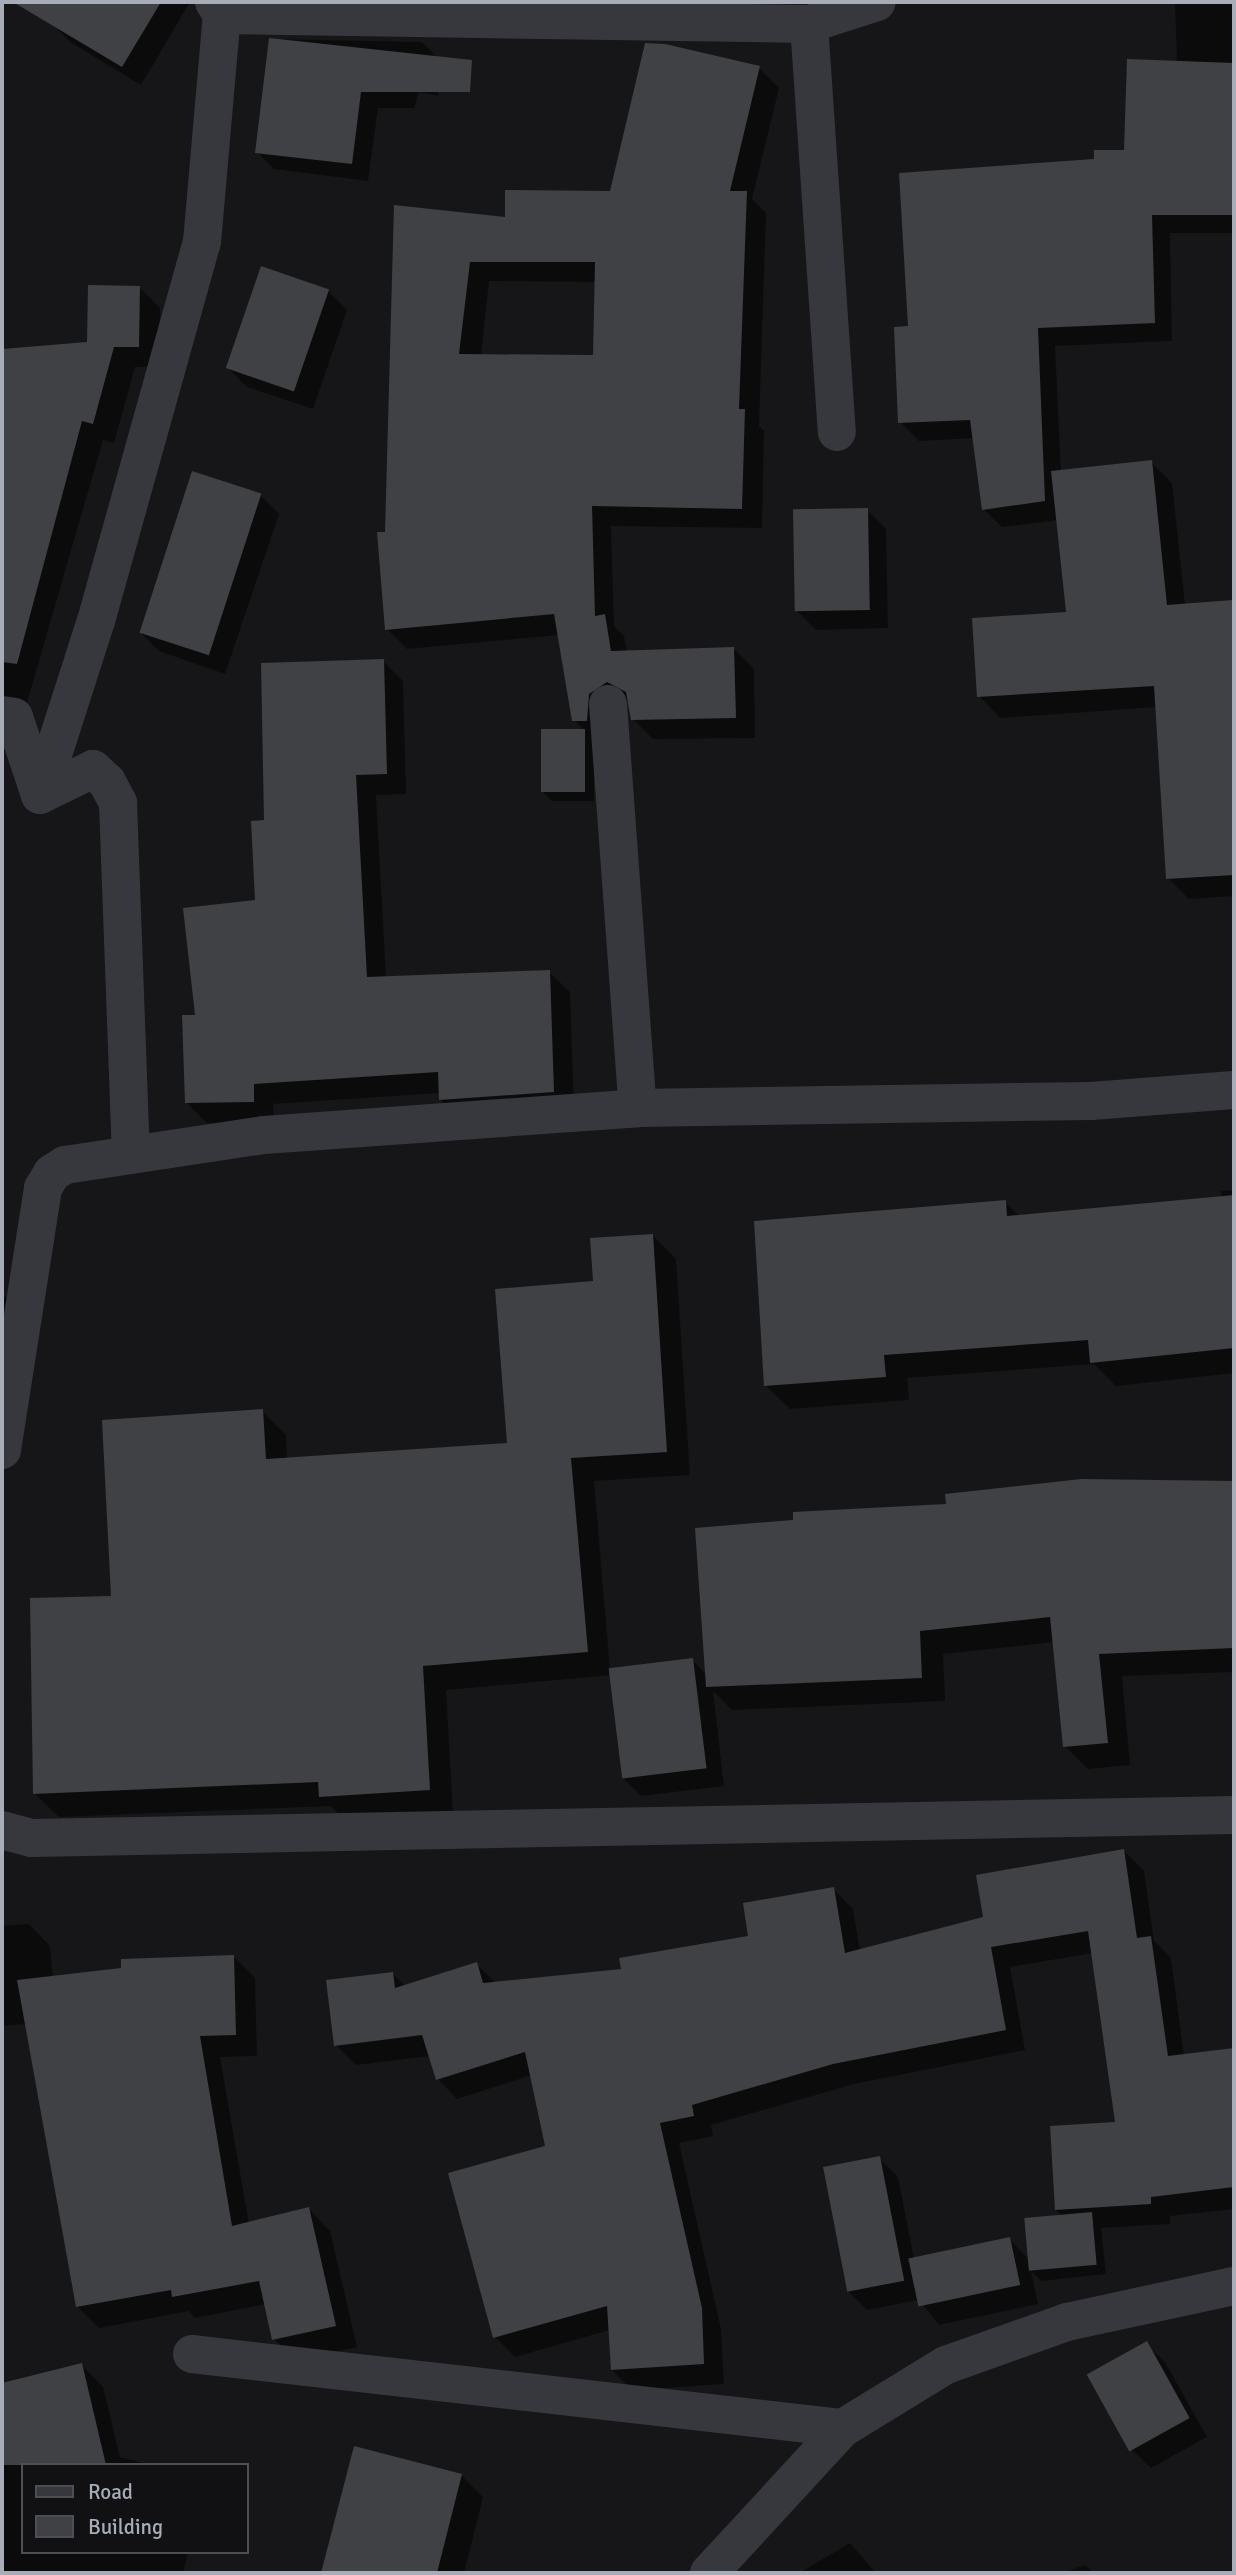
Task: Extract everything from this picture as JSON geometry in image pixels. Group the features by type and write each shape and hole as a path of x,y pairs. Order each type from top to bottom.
{"street":[{"path":"40,795 96,621 202,242 218,9 809,24 877,2"},
{"path":"809,24 838,432"},
{"path":"608,704 638,1108"},
{"path":"2,715 14,717 40,795"},
{"path":"40,795 93,769 107,782 118,803 131,1153"},
{"path":"2,1450 43,1188 51,1173 65,1165 264,1135 638,1108 1091,1101 1234,1090"},
{"path":"2,1830 32,1838 1234,1815"},
{"path":"709,2573 843,2428 946,2365 1067,2322 1234,2286"},
{"path":"192,2354 843,2428"}],"building":[{"path":"13,2 161,2 122,67"},
{"path":"269,38 472,60 470,92 361,92 352,164 255,153"},
{"path":"645,43 665,44 760,66 730,191 747,191 739,409 745,409 742,509 592,506 595,616 605,614 611,651 734,647 736,718 631,720 626,692 607,682 589,694 587,721 572,721 554,614 385,630 377,532 385,532 394,205 505,217 505,190 610,191","holes":["470,262 595,262 593,355 459,354"]},
{"path":"1127,59 1234,63 1234,215 1152,215 1155,323 1038,328 1045,501 982,510 970,420 898,423 894,327 908,326 899,173 1094,159 1094,150 1124,150"},
{"path":"261,266 329,289 294,392 226,368"},
{"path":"88,285 140,286 139,347 114,347 93,424 82,421 17,664 2,662 2,349 87,342"},
{"path":"1152,460 1167,605 1233,600 1234,875 1166,879 1154,686 977,697 972,618 1066,612 1051,471"},
{"path":"192,471 261,494 209,655 139,633"},
{"path":"868,508 870,610 795,611 793,509"},
{"path":"384,659 387,774 356,775 367,977 550,970 554,1092 439,1100 438,1072 254,1084 254,1102 185,1103 182,1015 195,1015 183,908 255,900 251,821 264,820 261,663"},
{"path":"541,729 585,729 585,792 541,792"},
{"path":"1234,1195 1234,1348 1090,1363 1088,1340 884,1355 886,1377 764,1386 754,1221 1006,1200 1007,1216"},
{"path":"653,1234 667,1452 571,1458 588,1652 423,1666 430,1790 319,1797 318,1782 33,1794 30,1598 111,1596 102,1420 263,1409 266,1459 507,1443 495,1289 593,1281 590,1238"},
{"path":"1081,1479 1234,1481 1234,1648 1099,1654 1108,1743 1063,1747 1050,1617 920,1631 922,1678 706,1687 695,1528 793,1520 793,1512 946,1504 945,1494"},
{"path":"693,1658 707,1768 622,1779 609,1668"},
{"path":"1124,1849 1137,1938 1151,1936 1168,2056 1234,2048 1234,2187 1151,2197 1151,2204 1055,2210 1050,2126 1115,2122 1088,1931 991,1947 1006,2030 833,2064 692,2105 694,2116 660,2123 702,2308 704,2364 611,2370 607,2306 493,2338 448,2173 545,2146 525,2052 436,2080 422,2035 334,2046 326,1980 393,1972 395,1988 477,1962 483,1983 621,1969 619,1958 748,1936 743,1903 834,1887 845,1953 983,1917 976,1875"},
{"path":"234,1955 236,2035 200,2036 232,2226 309,2207 336,2326 272,2340 259,2281 172,2297 171,2290 76,2307 17,1980 121,1968 121,1959"},
{"path":"880,2156 904,2281 847,2292 823,2167"},
{"path":"1092,2212 1097,2265 1029,2271 1024,2218"},
{"path":"1010,2237 1020,2285 918,2307 908,2259"},
{"path":"1147,2341 1190,2418 1129,2451 1087,2374"},
{"path":"82,2363 106,2463 2,2465 2,2383"},
{"path":"354,2446 462,2474 437,2573 321,2573"}]}
